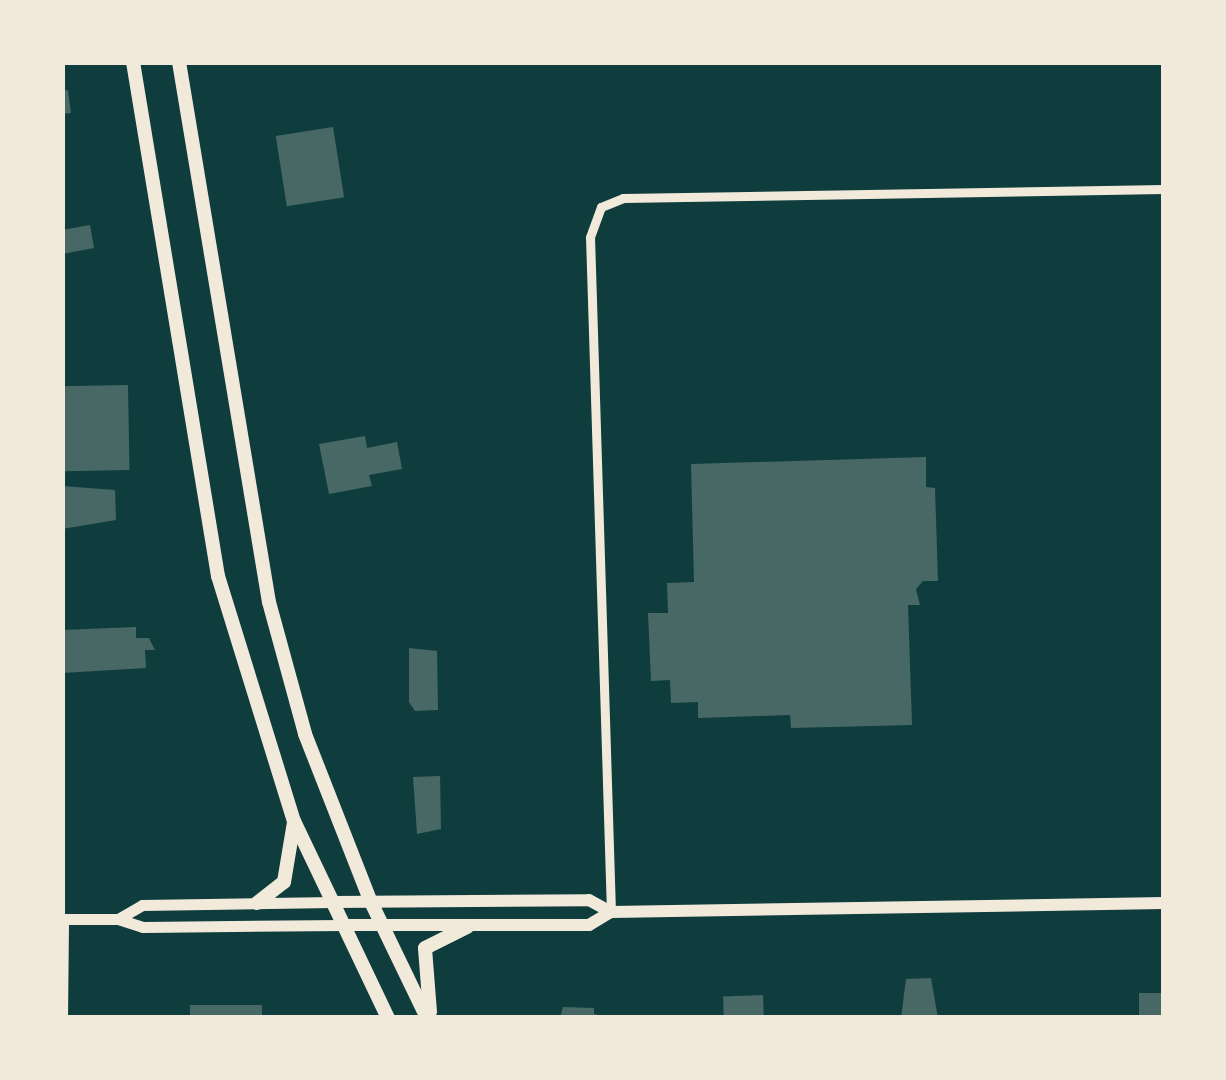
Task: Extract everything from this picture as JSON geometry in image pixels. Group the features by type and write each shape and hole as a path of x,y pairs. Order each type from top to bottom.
{"highway":[{"path":"133,62 218,576 294,822 388,1018"},
{"path":"179,62 269,602 305,734 370,900 429,1018"},
{"path":"257,903 284,882 294,822"},
{"path":"429,1018 425,948 466,927"}],"main road":[{"path":"118,919 142,905 370,900 589,900 611,912 1164,903"},
{"path":"63,919 118,919 143,927 466,927 589,925 611,912"}],"street":[{"path":"611,912 590,238 601,207 623,198 1164,188"},
{"path":"63,919 63,1018"}],"building":[{"path":"68,90 71,113 62,114 62,91"},
{"path":"333,127 344,197 287,206 276,136"},
{"path":"90,225 94,248 62,254 62,230"},
{"path":"128,385 129,470 63,471 62,386"},
{"path":"365,436 367,448 397,442 402,469 369,475 372,486 329,494 319,444"},
{"path":"926,457 926,487 935,488 938,581 923,581 916,589 920,605 908,605 912,725 791,728 790,715 698,718 698,702 671,703 670,680 651,681 648,613 668,613 667,583 694,582 691,464"},
{"path":"62,486 115,490 116,520 62,529"},
{"path":"136,627 136,638 149,638 155,650 145,650 146,668 62,673 62,630"},
{"path":"409,648 437,651 438,710 415,711 409,702"},
{"path":"440,776 441,829 417,834 413,777"},
{"path":"931,978 938,1018 901,1018 906,979"},
{"path":"1139,993 1164,993 1164,1018 1139,1018"},
{"path":"763,995 764,1018 724,1018 723,996"},
{"path":"190,1005 262,1005 262,1018 190,1018"},
{"path":"563,1007 594,1008 594,1014 610,1018 560,1018"}]}
